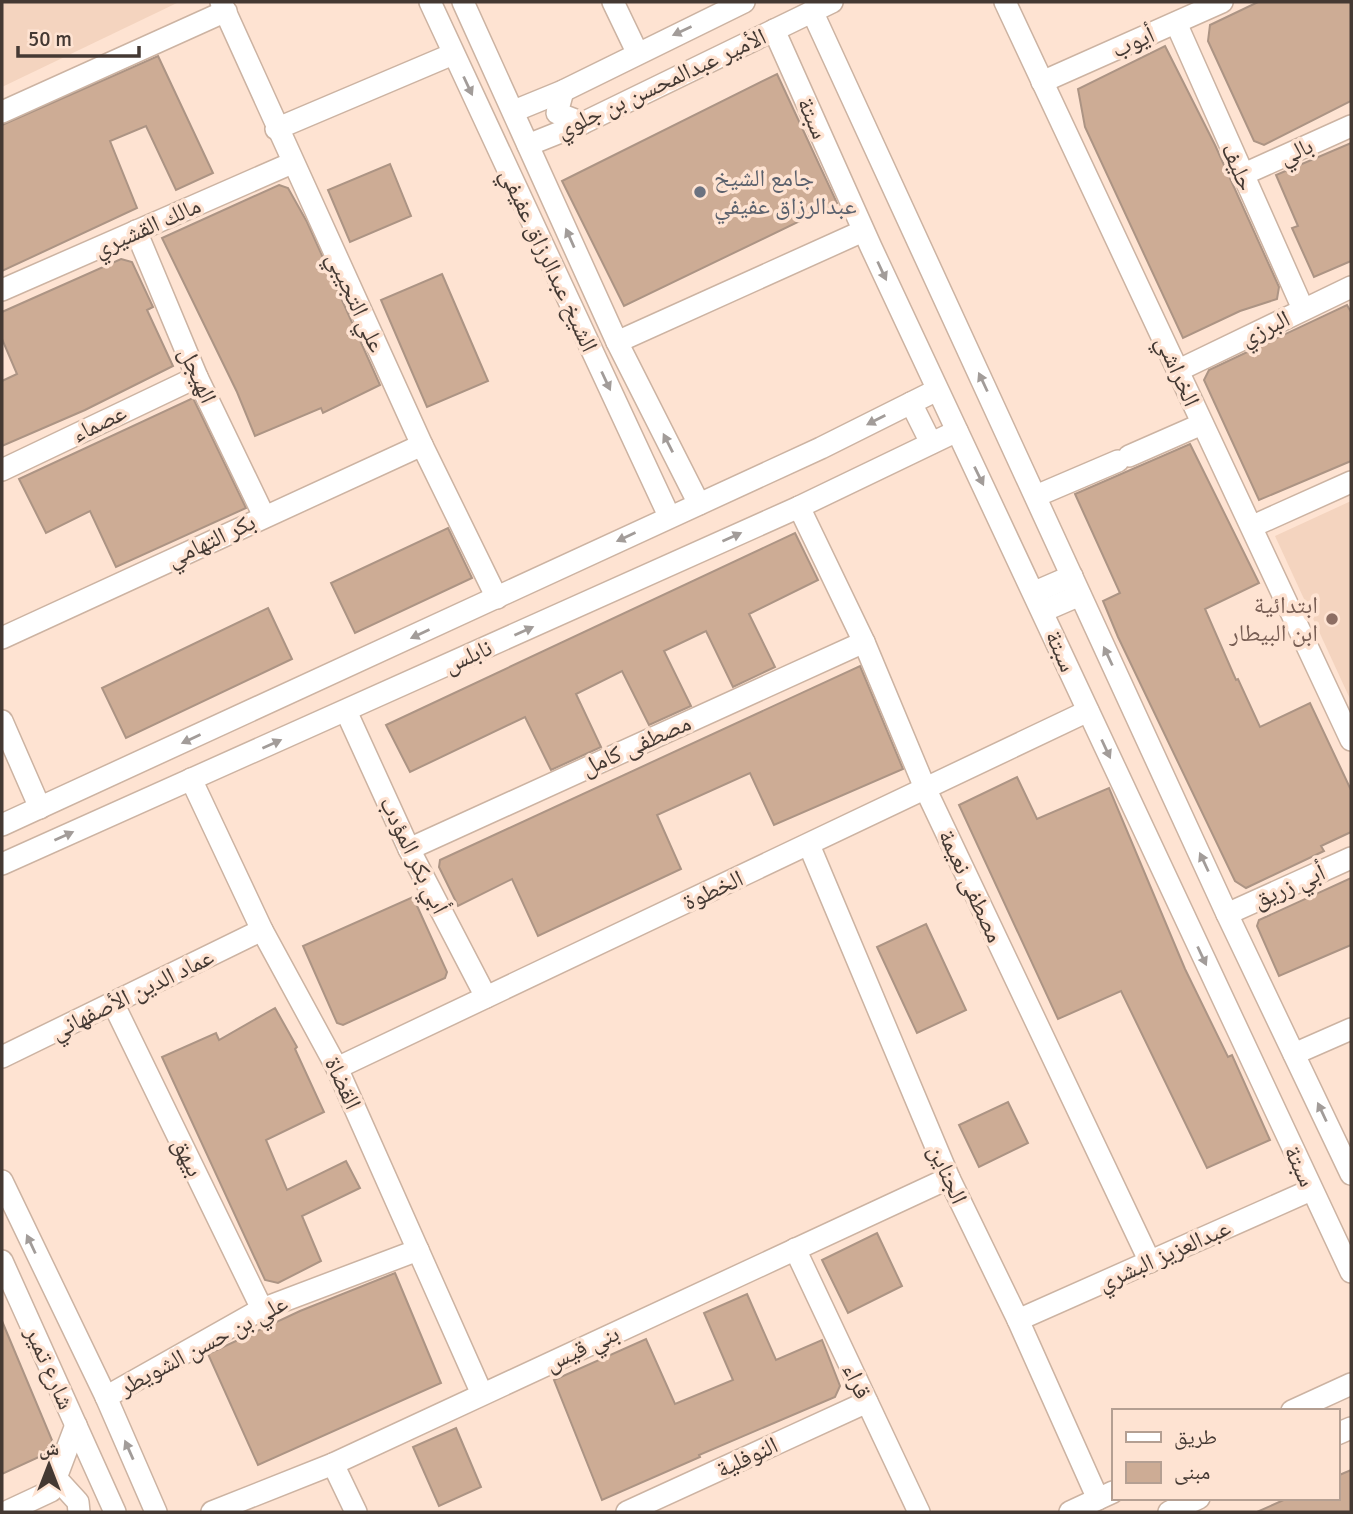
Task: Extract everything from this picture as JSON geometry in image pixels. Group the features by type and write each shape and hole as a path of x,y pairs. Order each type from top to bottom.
{"street":[{"name":"الشيخ عبدالرزاق عفيفي","path":"430,2 670,516"},
{"name":"الشيخ عبدالرزاق عفيفي","path":"463,2 617,342 699,503"},
{"path":"613,2 637,52"},
{"name":"الأمير عبدالمحسن بن جلوي","path":"514,111 563,91 637,52 744,2"},
{"name":"الأمير عبدالمحسن بن جلوي","path":"528,145 583,123 832,2"},
{"name":"الخراشي","path":"1005,2 1351,740"},
{"name":"أيوب","path":"1042,82 1222,2"},
{"path":"2,112 223,6"},
{"name":"علي التجيبي","path":"223,6 276,129 422,445 497,598"},
{"name":"سبتة","path":"812,12 1227,914 1351,1174"},
{"name":"حليف","path":"1177,23 1241,176 1303,309"},
{"name":"سبتة","path":"774,30 863,231 1039,601 1351,1272"},
{"path":"276,129 453,54"},
{"path":"563,91 557,113 583,123"},
{"name":"بالي","path":"1241,176 1351,125"},
{"name":"مالك القشيري","path":"2,290 292,163"},
{"name":"الهيجل","path":"136,231 197,377 264,516"},
{"path":"617,342 863,231"},
{"name":"البرزي","path":"1179,370 1351,287"},
{"name":"عصماء","path":"2,470 197,377"},
{"name":"نابلس","path":"2,825 497,598 937,390"},
{"path":"911,403 931,443"},
{"path":"1036,496 1202,424"},
{"name":"نابلس","path":"2,864 799,507 957,431"},
{"name":"بكر التهامي","path":"2,638 422,445"},
{"path":"657,492 677,496 685,476"},
{"path":"1252,526 1351,482"},
{"name":"مصطفى نعيمة","path":"799,507 864,642 925,788 1150,1262"},
{"path":"1039,601 1076,585"},
{"name":"مصطفى كامل","path":"409,849 864,642"},
{"name":"الخطوة","path":"337,1068 1088,710"},
{"name":"أبي بكر المؤدب","path":"346,711 409,849 486,998"},
{"path":"2,721 40,808"},
{"name":"القضاة","path":"191,779 262,930 337,1068 482,1394"},
{"name":"الجناين","path":"809,845 949,1178 1106,1496"},
{"name":"أبي زريق","path":"1227,914 1351,858"},
{"name":"عماد الدين الأصفهاني","path":"2,1057 114,1005 262,930"},
{"name":"بيهق","path":"114,1005 262,1309"},
{"path":"1294,1054 1351,1029"},
{"name":"بني قيس","path":"212,1512 333,1464 949,1178"},
{"name":"عبدالعزيز البشري","path":"1018,1320 1311,1190"},
{"path":"4,1193 106,1397 156,1512"},
{"name":"قراء","path":"795,1249 919,1512"},
{"name":"علي بن حسن الشويطر","path":"106,1397 262,1309 418,1250"},
{"name":"شارع تمير","path":"2,1261 115,1512"},
{"path":"1296,1409 1351,1384"},
{"name":"النوفلية","path":"627,1512 867,1402"},
{"path":"6,1512 51,1491 76,1425"},
{"path":"333,1464 356,1512"},
{"path":"57,1479 78,1502 79,1512"},
{"path":"1070,1512 1106,1496"},
{"path":"1169,1512 1198,1504"}],"shaded area":[{"path":"2,2 179,2 2,87"},
{"name":"ابتدائية ابن البيطار","path":"1351,501 1351,701 1275,536"}],"building":[{"path":"1258,2 1351,2 1351,101 1264,145 1254,141 1208,41 1210,25"},
{"path":"1165,46 1215,145 1279,287 1277,299 1240,311 1183,338 1085,127 1078,89"},
{"path":"158,56 213,173 176,190 146,126 110,141 137,208 2,271 2,125"},
{"name":"جامع الشيخ عبدالرزاق عفيفي","path":"777,74 837,203 624,306 562,181"},
{"path":"1351,143 1351,261 1314,277 1292,228 1298,226 1276,175"},
{"path":"390,164 411,216 350,242 328,190"},
{"path":"279,185 288,188 307,222 380,385 323,413 321,408 255,436 237,392 162,238"},
{"path":"121,259 132,262 153,307 147,310 173,366 85,410 2,446 2,381 17,374 2,339 2,312"},
{"path":"442,274 488,381 427,407 381,300"},
{"path":"1347,305 1351,312 1351,461 1259,500 1204,380 1209,370"},
{"path":"193,398 246,508 116,567 90,511 46,533 19,479"},
{"path":"1190,444 1259,583 1205,609 1236,680 1238,679 1260,727 1310,703 1351,790 1351,832 1321,846 1324,851 1246,888 1235,881 1118,637 1103,601 1120,593 1075,494"},
{"path":"448,528 472,578 355,633 331,583"},
{"path":"795,533 818,580 749,614 775,667 733,687 706,631 664,651 691,706 649,725 622,671 576,694 601,747 551,770 525,717 410,772 386,725"},
{"path":"268,608 292,659 126,738 102,688"},
{"path":"860,666 903,769 774,825 750,773 657,815 681,869 538,936 512,879 458,906 439,867 440,860"},
{"path":"1017,777 1037,819 1109,788 1185,969 1228,1057 1232,1055 1270,1140 1207,1168 1121,991 1058,1019 959,805"},
{"path":"1351,878 1351,945 1279,976 1257,926 1259,920"},
{"path":"413,897 447,972 445,978 343,1025 337,1023 303,946"},
{"path":"926,924 966,1010 917,1033 877,947"},
{"path":"275,1008 297,1047 295,1049 324,1112 266,1140 287,1190 346,1161 360,1188 302,1216 321,1261 278,1283 265,1280 162,1057 216,1033 219,1040"},
{"path":"1008,1102 1028,1143 979,1167 959,1125"},
{"path":"877,1233 902,1286 848,1313 822,1260"},
{"path":"395,1273 441,1383 258,1465 208,1354 300,1311"},
{"path":"747,1294 776,1360 822,1340 840,1386 835,1397 602,1500 554,1380 646,1339 675,1404 733,1380 704,1313"},
{"path":"2,1321 54,1445 52,1451 2,1474"},
{"path":"456,1428 481,1487 439,1506 413,1447"},
{"path":"1351,1470 1351,1512 1257,1512 1284,1500 1339,1500 1339,1475"}],"place":[{"name":"جامع الشيخ عبدالرزاق عفيفي","path":"700,192"},
{"name":"ابتدائية ابن البيطار","path":"1332,619"}]}
